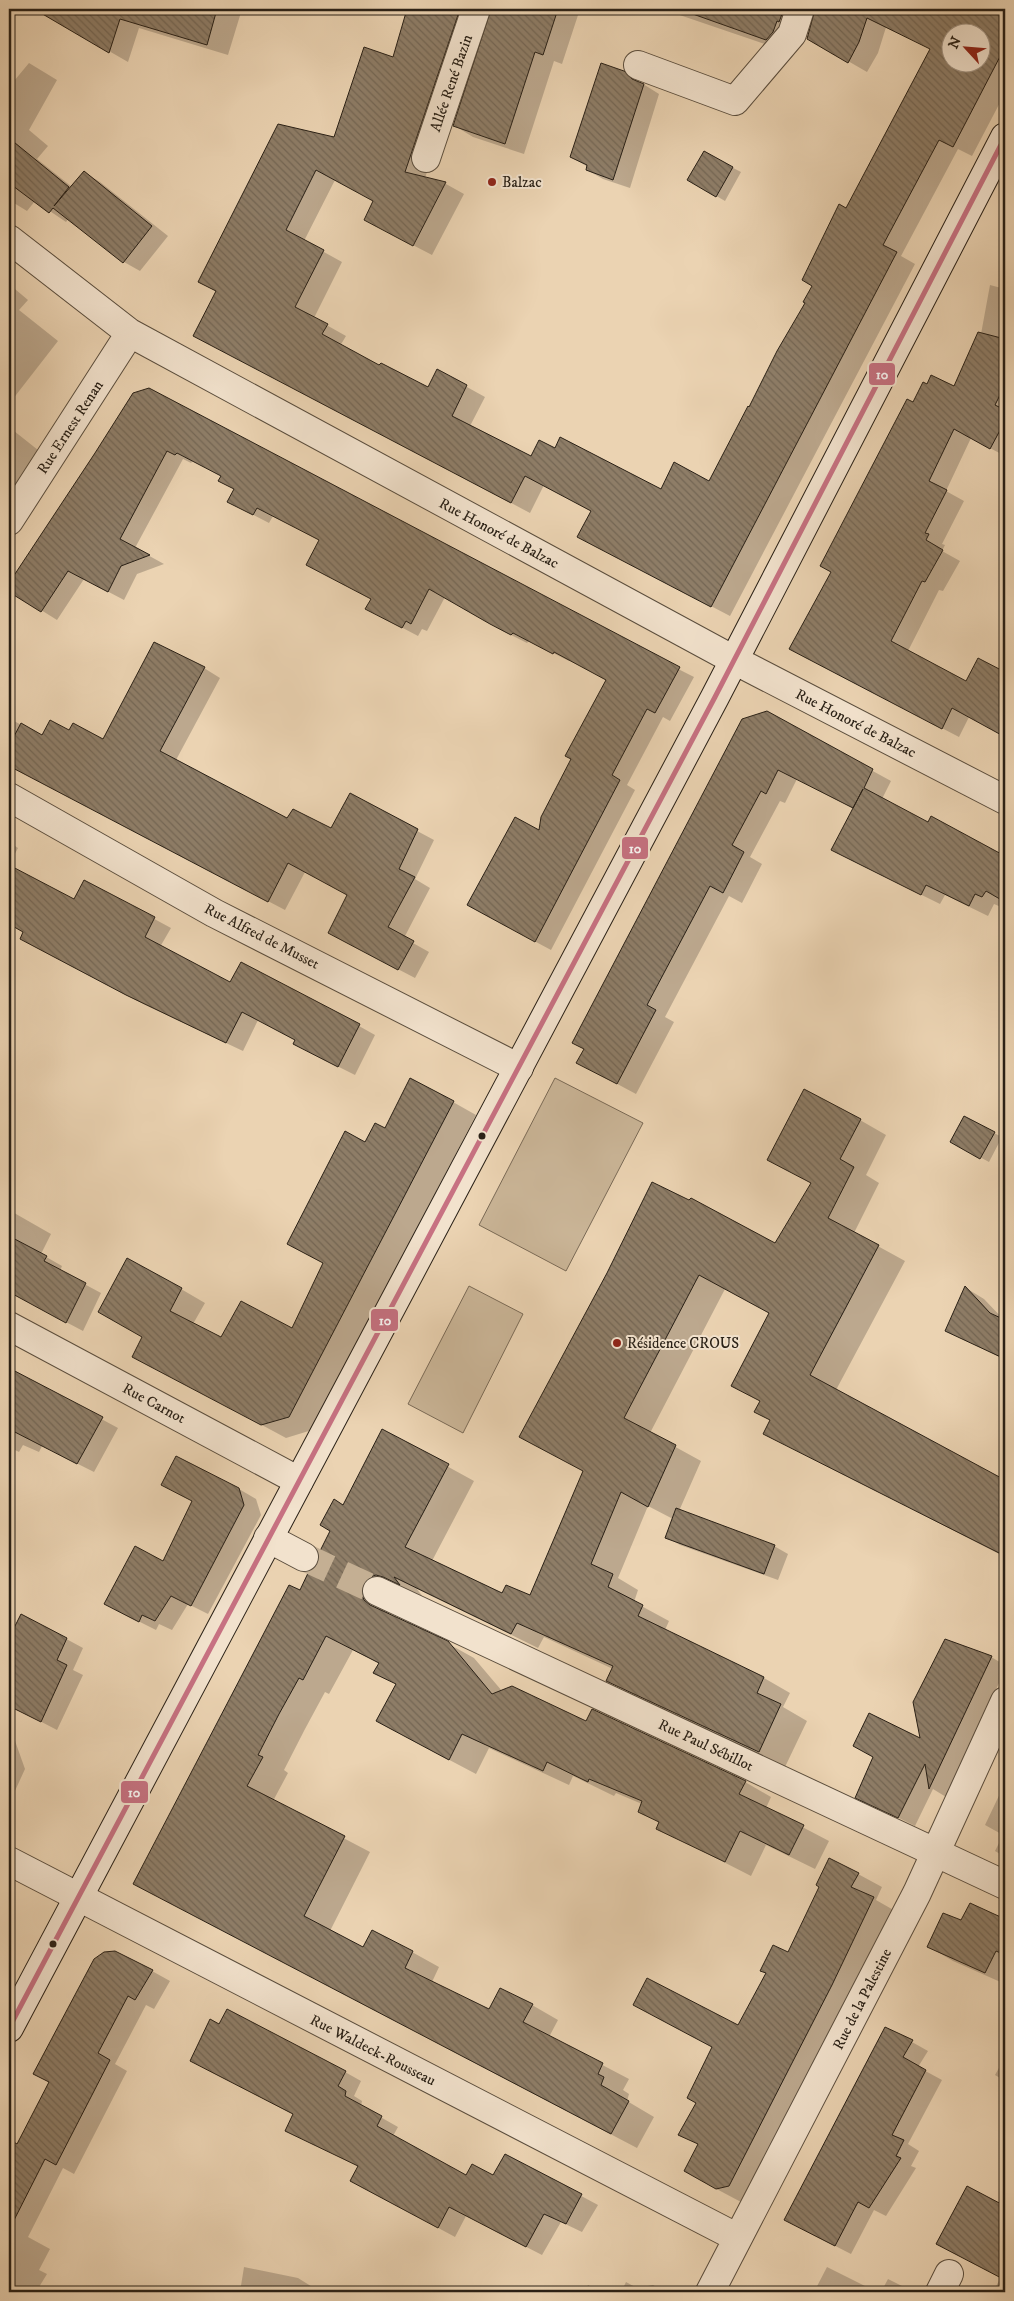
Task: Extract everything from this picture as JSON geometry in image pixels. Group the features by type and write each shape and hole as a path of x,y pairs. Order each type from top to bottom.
{"street":[{"name":"Allée René Bazin","path":"426,158 476,9"},
{"path":"638,65 735,101 792,34 800,9"},
{"path":"9,2028 734,660 1005,137"},
{"name":"Rue Honoré de Balzac","path":"9,239 130,333 734,660 1005,800"},
{"name":"Rue Ernest Renan","path":"9,521 130,333"},
{"name":"Rue Alfred de Musset","path":"9,797 214,912 519,1068"},
{"name":"Rue Carnot","path":"9,1326 299,1481"},
{"path":"268,1538 304,1557"},
{"name":"Rue Paul Sébillot","path":"377,1591 1005,1885"},
{"name":"Rue de la Palestine","path":"710,2292 912,1902 1005,1701"},
{"name":"Rue Waldeck-Rousseau","path":"9,1860 738,2238"}],"shaded area":[{"path":"555,1078 643,1123 566,1271 479,1225"},
{"path":"469,1286 523,1314 463,1433 408,1404"}],"building":[{"path":"34,9 217,9 207,45 120,19 109,53"},
{"path":"407,9 460,9 405,172 446,182 413,246 364,220 373,201 316,170 286,230 324,250 295,307 328,324 322,334 379,365 381,363 428,387 437,369 467,385 452,416 531,456 539,440 555,448 560,437 661,489 674,462 709,481 777,351 805,303 803,302 812,286 802,280 839,204 846,208 930,49 867,18 859,42 848,63 807,39 815,9 1005,9 1005,47 992,72 953,147 939,140 883,245 897,252 711,607 577,537 591,511 525,476 511,503 193,336 216,291 198,282 278,124 334,137 364,47 393,57"},
{"path":"491,9 558,9 543,55 535,52 505,144 453,126"},
{"path":"690,9 784,9 779,22 777,21 773,32 766,40 690,13"},
{"path":"601,63 624,71 632,79 644,84 613,180 586,170 587,165 570,157"},
{"path":"9,138 69,187 54,206 84,171 152,226 123,263 53,208 49,213 9,183"},
{"path":"704,151 733,167 716,197 687,180"},
{"path":"978,332 1005,339 1005,385 995,405 1005,410 1000,418 1005,421 990,449 954,429 929,481 947,490 925,533 929,534 926,540 943,550 925,582 922,581 891,641 966,681 978,658 1005,672 1005,737 952,708 942,729 789,649 831,572 820,566 907,399 913,402 923,382 927,384 931,375 954,386"},
{"path":"149,388 680,667 655,713 647,709 612,775 620,780 535,942 467,905 515,817 539,830 541,817 571,759 565,756 606,680 554,652 553,654 513,633 511,635 429,589 411,624 406,621 402,628 365,609 371,599 306,565 319,540 257,508 253,515 227,502 234,489 218,481 221,476 177,453 175,455 167,451 120,539 150,555 121,566 108,592 68,571 41,612 9,592 9,583 133,393"},
{"path":"154,642 205,667 160,751 287,818 293,809 331,828 350,793 418,829 399,869 415,877 388,927 414,941 398,970 328,933 347,895 288,863 268,902 9,766 9,746 21,723 42,735 50,720 69,730 73,723 103,739"},
{"path":"767,711 873,769 864,788 928,822 931,816 1005,856 1005,902 986,891 982,897 975,894 969,906 926,885 921,895 831,850 863,789 853,808 778,770 766,794 761,791 732,845 744,852 723,893 710,886 647,1005 656,1010 617,1084 576,1063 584,1049 572,1043 742,719"},
{"path":"9,865 74,899 84,880 155,917 145,937 230,982 241,962 360,1024 338,1067 293,1044 295,1040 242,1012 226,1043 126,995 20,939 23,932 9,924"},
{"path":"410,1078 454,1101 289,1417 261,1425 132,1357 142,1337 98,1312 127,1258 182,1288 170,1311 221,1337 241,1301 292,1328 323,1263 287,1244 345,1131 365,1142 375,1123 385,1128"},
{"path":"804,1089 861,1119 840,1159 854,1167 828,1218 879,1245 810,1375 1005,1480 1005,1556 763,1434 770,1420 754,1412 760,1401 731,1386 769,1313 699,1275 624,1418 676,1445 648,1507 621,1492 591,1564 613,1574 608,1587 643,1605 638,1616 764,1677 757,1693 781,1704 759,1752 606,1681 613,1666 517,1623 511,1634 394,1577 400,1585 376,1575 368,1578 363,1584 361,1592 364,1600 370,1605 448,1641 492,1694 512,1686 586,1721 592,1709 746,1781 739,1794 804,1825 789,1855 740,1831 725,1862 656,1829 659,1822 638,1812 642,1801 589,1779 588,1782 547,1762 543,1771 462,1734 449,1760 376,1721 396,1684 373,1673 379,1663 326,1636 303,1680 299,1678 279,1714 258,1755 263,1757 247,1786 345,1836 304,1916 363,1947 372,1930 413,1951 405,1968 489,2009 500,1988 533,2004 523,2022 603,2063 598,2074 604,2077 601,2085 629,2101 611,2134 133,1884 289,1585 300,1590 309,1571 318,1564 319,1553 330,1531 320,1525 334,1499 343,1505 382,1429 449,1464 405,1547 502,1593 506,1585 530,1595 583,1471 519,1437 607,1273 652,1182 689,1200 691,1198 775,1243 811,1183 767,1160"},
{"path":"964,1116 995,1132 980,1159 950,1142"},
{"path":"9,1236 47,1256 44,1261 86,1283 66,1323 9,1292"},
{"path":"965,1286 990,1313 1005,1320 1005,1359 945,1331"},
{"path":"9,1368 103,1417 77,1464 9,1429"},
{"path":"176,1456 239,1488 244,1505 191,1606 171,1596 155,1621 142,1615 139,1622 104,1604 135,1546 163,1561 192,1501 161,1485"},
{"path":"676,1508 775,1545 764,1574 665,1538"},
{"path":"21,1614 67,1638 57,1660 67,1665 41,1722 9,1706 9,1638"},
{"path":"945,1639 992,1656 929,1789 925,1764 898,1818 855,1798 873,1757 853,1746 869,1713 920,1738 913,1702"},
{"path":"829,1858 859,1873 851,1887 874,1897 832,1985 729,2186 716,2189 684,2171 698,2144 678,2135 696,2103 687,2098 712,2047 633,2005 647,1978 738,2025 766,1973 760,1971 773,1945 788,1952 819,1887 816,1885"},
{"path":"970,1903 1005,1919 1005,1955 996,1951 985,1973 927,1947 943,1913 961,1920"},
{"path":"115,1951 153,1970 135,2000 128,1996 98,2053 110,2060 56,2165 45,2159 9,2230 9,2139 17,2144 49,2082 33,2074 94,1959 104,1952"},
{"path":"227,2009 346,2071 338,2086 346,2091 345,2096 382,2116 377,2126 466,2175 472,2164 493,2175 505,2154 582,2194 566,2224 544,2214 526,2247 449,2207 438,2228 350,2181 358,2166 285,2131 293,2114 190,2061 210,2019 219,2024"},
{"path":"885,2027 913,2040 903,2057 926,2070 892,2135 904,2140 896,2156 901,2158 869,2208 858,2202 835,2246 784,2220"},
{"path":"967,2186 1005,2206 1005,2280 936,2244"}],"tunnel":[{"path":"304,1557 377,1591"}],"transit line":[{"name":"10","path":"9,2028 715,697 1005,137"}],"place":[{"name":"Balzac","path":"492,182"},
{"name":"Résidence CROUS","path":"617,1343"}]}
